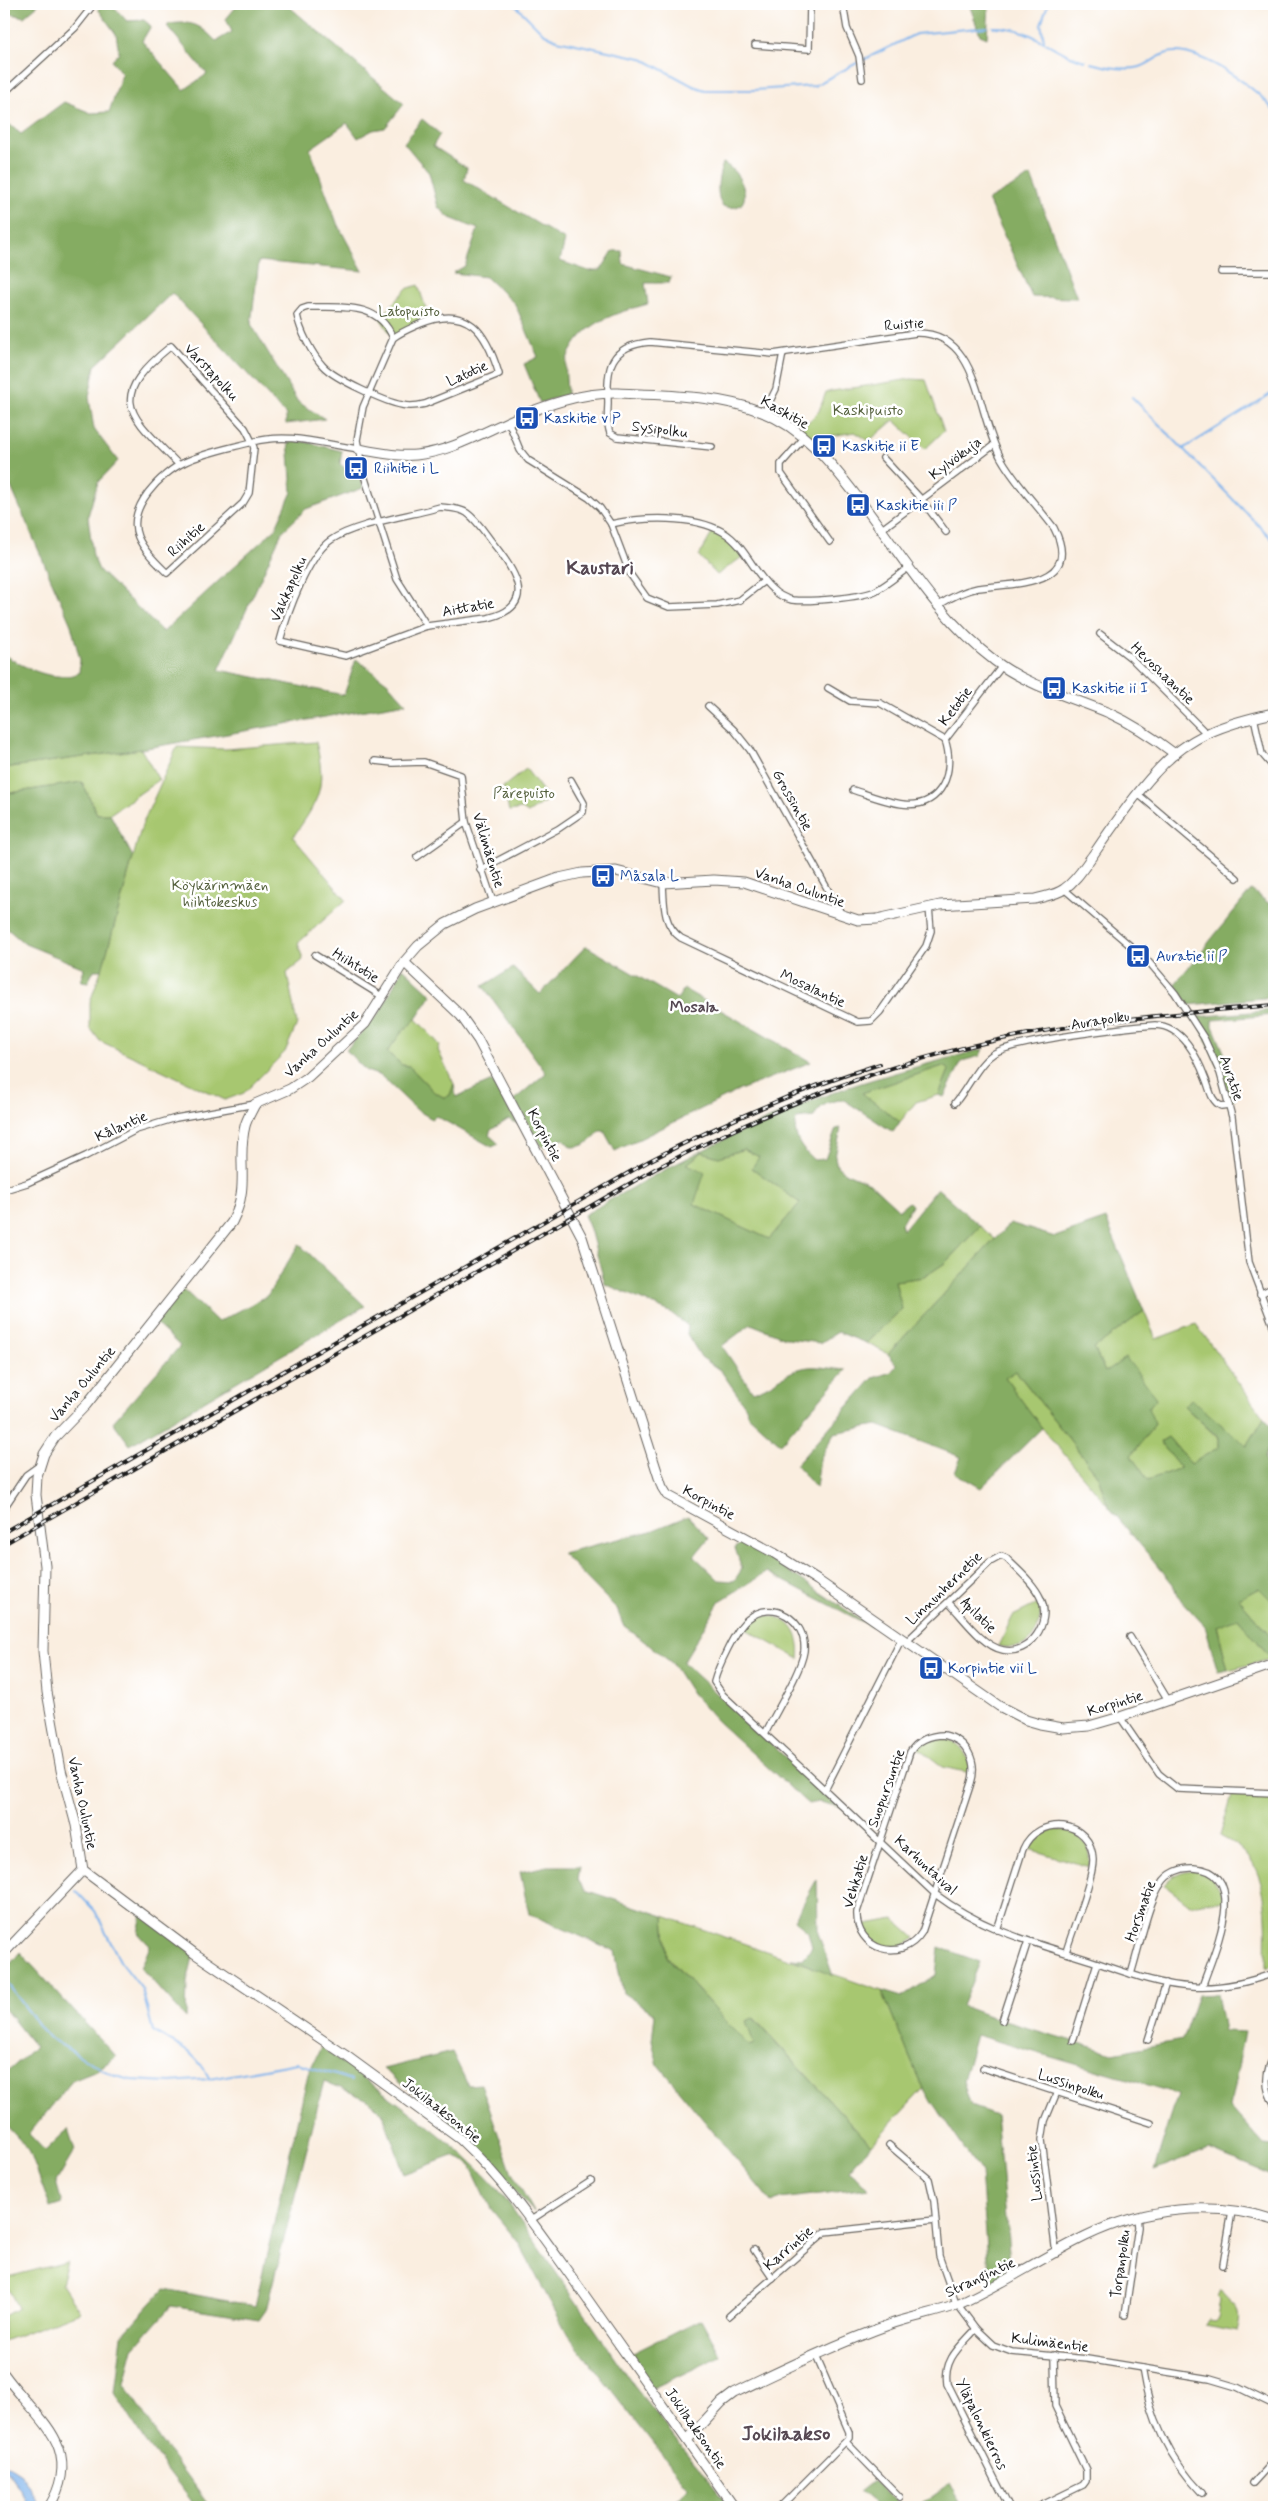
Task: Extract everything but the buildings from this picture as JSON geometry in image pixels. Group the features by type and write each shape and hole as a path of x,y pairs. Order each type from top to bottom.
{"street":[{"path":"4,93 75,28 94,4"},
{"path":"755,45 808,49 810,4"},
{"path":"843,4 847,28 859,56 862,79"},
{"path":"1221,272 1274,272"},
{"path":"358,449 360,420 369,392 392,338 382,321 369,311 308,307 299,311 297,315 301,328 323,367 335,376 369,392"},
{"name":"Latotie","path":"369,392 399,405 413,406 425,404 499,374 489,346 480,333 461,317 440,317 392,338"},
{"name":"Ruistie","path":"607,396 607,377 610,364 627,348 642,342 783,354 916,333 938,336 958,349 964,358 994,444 1007,467 1054,528 1061,545 1059,562 1050,573 1035,582 967,591 939,605"},
{"name":"Varstapolku","path":"179,465 140,424 132,407 131,392 139,375 171,346 233,413 245,428 252,442"},
{"path":"764,413 776,388 783,354"},
{"name":"Kaskitie","path":"358,449 393,455 425,454 478,436 508,421 562,401 607,396 708,400 734,404 764,413 804,438 819,451 882,529 939,605 983,650 1002,666 1036,684 1128,723 1175,754"},
{"name":"Sysipolku","path":"607,396 609,430 613,435 712,447"},
{"path":"508,421 520,450 528,460 589,498 600,508 611,524 637,587 647,598 659,605 669,607 698,607 735,602 752,592 764,581"},
{"name":"Riihitie","path":"252,442 254,448 249,493 243,503 167,573 141,543 136,532 135,519 144,497 179,465 204,455 252,442 272,438 301,438 358,449"},
{"path":"804,438 781,464 781,473 830,542"},
{"name":"Kylvökuja","path":"882,529 994,444"},
{"name":"Aittatie","path":"358,449 379,523 400,586 427,626 488,618 505,613 516,601 518,593 513,570 467,513 440,507 379,523"},
{"path":"883,458 921,499 946,532"},
{"path":"611,524 650,518 716,528 733,540 764,581 777,594 794,600 847,597 877,590 909,567"},
{"name":"Vakkapolku","path":"379,523 339,535 323,546 309,568 280,641 346,656 427,626"},
{"name":"Hevoshaantie","path":"1100,634 1131,658 1206,733"},
{"name":"Ketotie","path":"853,790 905,805 925,803 934,798 946,780 948,756 945,740 1002,666"},
{"path":"828,688 850,701 880,704 945,740"},
{"name":"Grossintie","path":"708,706 734,730 750,750 843,916"},
{"name":"Vanha Ouluntie","path":"4,1953 83,1870 76,1825 61,1770 47,1692 43,1651 45,1566 36,1495 37,1476 40,1465 55,1437 86,1405 232,1222 239,1207 243,1187 245,1126 255,1104 290,1090 308,1077 365,1024 404,962 418,946 445,924 460,915 493,902 559,878 589,872 616,871 663,883 714,880 744,882 858,920 877,919 928,907 1035,899 1064,889 1082,872 1155,772 1175,754 1206,733 1224,725 1274,713"},
{"path":"1254,717 1262,754 1274,768"},
{"name":"Välimäentie","path":"375,761 393,763 424,762 461,775 466,822 480,870 493,902"},
{"path":"480,870 558,829 583,812 584,803 571,780"},
{"path":"1138,794 1237,878"},
{"path":"417,857 466,822"},
{"name":"Mosalantie","path":"663,883 666,916 670,928 681,938 858,1022 870,1021 880,1012 926,946 931,931 928,907"},
{"name":"Auratie","path":"1064,889 1137,950 1175,993 1204,1038 1220,1073 1235,1130 1249,1262 1274,1328"},
{"name":"Hiihtotie","path":"315,955 383,997"},
{"name":"Korpintie","path":"404,962 461,1016 478,1040 565,1200 582,1237 662,1487 667,1495 774,1553 999,1706 1026,1720 1051,1726 1076,1727 1120,1717 1274,1664"},
{"name":"Aurapolku","path":"955,1103 987,1059 998,1052 1031,1043 1155,1025 1167,1026 1182,1036 1204,1075 1213,1100 1221,1106 1229,1105"},
{"name":"Kålantie","path":"4,1190 27,1183 86,1156 136,1130 176,1118 255,1104"},
{"path":"1260,1294 1274,1288"},
{"path":"4,1508 26,1475 40,1465"},
{"name":"Linnunhernetie","path":"904,1640 990,1562 1001,1556"},
{"name":"Apilatie","path":"948,1602 993,1646 1003,1650 1011,1650 1031,1643 1042,1623 1044,1606 1042,1599 1027,1580 1006,1558 1001,1556"},
{"name":"Karhuntaival","path":"764,1734 804,1652 798,1626 790,1617 774,1611 758,1613 744,1622 714,1682 723,1695 764,1734 880,1840 935,1894 967,1916 997,1930 1166,1984 1202,1987 1236,1985 1274,1974"},
{"path":"1130,1637 1168,1700"},
{"path":"825,1790 904,1640"},
{"path":"1120,1717 1159,1774 1178,1790 1274,1793"},
{"name":"Suopursuntie","path":"880,1840 913,1747 922,1740 932,1736 944,1735 959,1741 970,1756 973,1779 935,1894"},
{"path":"997,1930 1023,1848 1028,1839 1046,1826 1057,1824 1068,1826 1085,1839 1093,1859 1066,1952"},
{"name":"Vehkatie","path":"880,1840 857,1912 859,1928 868,1942 878,1948 888,1950 900,1950 910,1945 922,1932 935,1894"},
{"name":"Horsmatie","path":"1131,1974 1159,1887 1174,1872 1195,1868 1210,1873 1218,1880 1227,1899 1225,1915 1202,1987"},
{"name":"Jokilaaksontie","path":"83,1870 194,1953 338,2050 460,2139 505,2184 532,2220 688,2439 734,2507"},
{"path":"1002,2021 1028,1941"},
{"path":"1073,2041 1097,1962"},
{"path":"1148,2040 1166,1984"},
{"path":"1274,2057 1269,2067 1267,2081 1269,2095 1274,2102"},
{"name":"Lussinpolku","path":"983,2068 1151,2123"},
{"name":"Lussintie","path":"1056,2092 1045,2121 1042,2140 1056,2254"},
{"name":"Kulimäentie","path":"888,2145 929,2179 934,2201 942,2266 957,2305 976,2329 993,2345 1003,2349 1142,2368 1230,2385 1261,2397 1274,2405"},
{"path":"532,2220 591,2181"},
{"name":"Strangintie","path":"688,2439 722,2402 734,2393 894,2323 957,2305 1017,2276 1085,2237 1137,2216 1194,2209 1232,2211 1274,2220"},
{"path":"1224,2265 1232,2211"},
{"name":"Torpanpolku","path":"1125,2315 1137,2237 1137,2216"},
{"name":"Karrintie","path":"729,2316 825,2232 936,2220"},
{"path":"754,2250 774,2278"},
{"name":"Yläpalonkierros","path":"976,2329 949,2361 946,2373 947,2384 1009,2507"},
{"path":"1038,2507 1083,2484 1087,2476 1086,2470 1055,2406 1054,2355"},
{"path":"780,2507 849,2438 849,2432 816,2356"},
{"path":"1142,2368 1148,2400 1167,2445 1184,2474 1202,2494"},
{"path":"4,2374 55,2435 63,2469 60,2488 50,2505"},
{"path":"846,2442 900,2497"},
{"path":"1253,2483 1274,2460"}],"green space":[{"path":"4,4 39,4 24,17 4,12"},
{"path":"105,4 111,4 127,21 144,20 151,26 142,41 184,90 207,74 167,26 169,24 184,23 195,25 216,41 232,32 226,19 236,7 234,4 286,4 404,104 385,128 373,130 358,138 347,123 310,149 337,223 363,271 259,261 251,324 298,402 325,419 286,424 286,415 172,293 95,366 89,397 94,429 118,461 98,482 88,516 93,556 99,570 163,632 275,529 292,492 288,440 306,442 342,451 340,464 351,473 360,474 363,488 306,509 282,532 219,670 344,695 356,659 388,683 406,703 141,749 4,768 4,655 40,673 59,676 79,673 80,660 71,625 4,471 4,120 21,134 64,102 91,113 109,112 122,74 112,61 119,53 116,34 98,9"},
{"path":"969,4 989,4 987,38 980,35"},
{"path":"422,119 440,134 433,146 467,168 464,180 565,240 560,261 589,271 601,270 613,251 622,251 623,264 671,277 669,283 645,283 648,304 623,311 600,321 581,336 573,347 566,363 567,394 540,403 524,364 538,357 515,304 486,277 453,273 465,266 478,229 450,218 438,207 429,173 404,143"},
{"path":"723,163 731,168 742,184 744,199 740,205 733,207 722,206 718,190"},
{"path":"1031,176 1077,298 1032,297 988,200"},
{"name":"Latopuisto","path":"418,285 430,320 393,338 380,318 406,289"},
{"name":"Kaskipuisto","path":"911,379 926,380 944,431 925,449 894,420 869,441 855,432 825,437 815,447 797,433 819,411 826,392"},
{"path":"715,528 727,535 745,555 717,575 699,556"},
{"name":"Köykärinmäen hiihtokeskus","path":"316,742 321,771 318,793 315,803 293,837 346,900 298,943 303,960 287,973 297,1024 285,1052 244,1093 225,1100 100,1041 90,1028 90,1002 105,959 142,825 177,747 225,749"},
{"path":"141,749 159,780 110,814 97,814 82,782 4,794 4,768"},
{"name":"Pärepuisto","path":"526,769 549,799 528,813 522,809 509,811 503,787"},
{"path":"82,782 97,814 110,814 133,857 102,970 94,970 88,982 81,981 84,968 25,944 4,926 4,794"},
{"path":"1251,890 1274,907 1274,997 1189,1005 1175,984"},
{"path":"586,946 677,999 684,989 811,1062 740,1090 615,1151 604,1131 600,1131 591,1140 580,1146 571,1147 563,1139 544,1147 540,1145 514,1100 546,1073 483,986 513,968 540,994"},
{"path":"403,968 432,995 416,1019 401,1033 387,1052 402,1065 409,1066 434,1092 445,1098 450,1095 454,1084 456,1097 492,1081 518,1124 509,1119 491,1130 489,1135 499,1144 492,1147 436,1116 432,1119 417,1110 381,1076 366,1071 346,1050 380,1012"},
{"path":"1274,1010 1274,1015 1213,1020 1213,1026 1228,1062 1235,1099 1232,1100 1197,1017"},
{"path":"416,1019 440,1045 438,1050 454,1084 450,1095 445,1098 434,1092 409,1066 402,1065 387,1052 401,1033"},
{"path":"983,1049 980,1056 962,1061 944,1097 939,1095 949,1070 943,1066 862,1093 900,1122 893,1132 844,1100 826,1104 819,1109 814,1117 796,1119 795,1125 799,1142 814,1160 825,1159 836,1129 841,1128 835,1157 837,1166 844,1172 870,1183 899,1210 909,1202 912,1205 901,1224 903,1230 937,1188 980,1226 945,1263 924,1277 895,1281 902,1309 866,1343 838,1332 820,1343 788,1339 751,1324 722,1346 753,1392 793,1371 804,1368 816,1367 846,1370 780,1444 747,1414 746,1407 721,1371 701,1357 687,1334 688,1326 670,1312 605,1284 590,1229 584,1215 709,1147 807,1103 893,1073","holes":["744,1149 759,1157 752,1168 800,1203 769,1239 694,1204 705,1172 687,1164 702,1152 719,1157"]},
{"path":"943,1066 949,1070 939,1095 916,1102 900,1122 861,1093"},
{"path":"744,1149 760,1157 752,1168 800,1203 769,1239 694,1204 687,1164 702,1152 719,1157"},
{"path":"1106,1219 1144,1311 1094,1348 1105,1372 1126,1358 1157,1398 1148,1408 1155,1424 1131,1456 1148,1480 1181,1468 1160,1442 1168,1437 1191,1464 1219,1447 1219,1438 1184,1406 1191,1399 1247,1446 1264,1418 1274,1429 1265,1458 1274,1483 1274,1603 1259,1588 1239,1599 1274,1640 1274,1658 1272,1659 1238,1618 1217,1626 1228,1670 1218,1672 1205,1626 1177,1596 1173,1584 1108,1506 1098,1476 1016,1371 1005,1378 1042,1428 981,1488 955,1473 961,1457 877,1425 834,1433 820,1459 816,1488 796,1465 873,1378 891,1372 897,1365 888,1354 1010,1223 1055,1237"},
{"path":"980,1226 995,1239 888,1354 866,1343 902,1309 895,1281 924,1277 945,1263"},
{"path":"299,1244 365,1306 130,1445 113,1422 180,1346 155,1323 183,1289 218,1322 267,1296"},
{"path":"1144,1311 1156,1339 1196,1324 1264,1418 1247,1446 1184,1406 1219,1439 1219,1447 1191,1464 1168,1437 1160,1442 1181,1468 1148,1480 1131,1456 1155,1424 1105,1372 1094,1348"},
{"path":"1015,1370 1098,1476 1108,1506 1042,1428 1005,1378"},
{"path":"688,1516 709,1538 694,1556 719,1580 734,1581 742,1569 735,1548 743,1542 872,1627 767,1572 720,1601 683,1662 839,1807 820,1802 808,1804 717,1721 690,1691 672,1663 623,1625 617,1609 562,1553 651,1531"},
{"path":"1259,1588 1274,1603 1274,1640 1239,1599"},
{"path":"1041,1602 1039,1623 1032,1638 1027,1643 1019,1646 998,1646 1013,1616"},
{"path":"763,1615 780,1619 792,1628 798,1641 799,1659 744,1628 753,1619"},
{"path":"1238,1618 1272,1659 1228,1670 1217,1625"},
{"path":"933,1738 949,1740 960,1746 967,1758 971,1773 943,1767 917,1747"},
{"path":"1232,1795 1274,1796 1274,1964 1266,1967 1266,1919 1262,1886 1248,1857 1237,1846 1220,1836"},
{"path":"1054,1829 1070,1832 1082,1839 1088,1851 1089,1867 1029,1849 1035,1838"},
{"path":"547,1866 580,1866 578,1880 585,1890 664,1916 667,1957 749,2046 754,2044 746,2021 753,2018 871,2145 848,2171 869,2188 780,2199 772,2203 658,2065 652,2041 655,2014 623,1993 615,1951 529,1914 520,1872"},
{"path":"1193,1870 1209,1876 1217,1884 1224,1900 1190,1905 1164,1885 1177,1874"},
{"path":"817,1879 818,1933 833,1976 791,1958 803,1959 812,1947 808,1932 794,1920"},
{"path":"142,1914 194,1953 187,1982 186,2018 141,1968 150,1946 138,1933"},
{"path":"664,1916 882,1991 923,2089 871,2145 754,2018 754,2044 748,2046 667,1956"},
{"path":"894,1919 915,1938 899,1946 885,1947 872,1940 861,1925"},
{"path":"939,1947 980,1962 962,2006 994,2018 1113,2053 1182,2040 1198,1995 1217,1994 1224,2031 1245,2032 1230,2107 1264,2145 1274,2146 1274,2176 1209,2149 1154,2170 1178,2094 976,2035 963,2081 971,2106 996,2115 1011,2272 990,2283 981,2173 923,2089 882,1991 902,1997 936,1975"},
{"path":"20,1952 116,2057 94,2072 72,2081 29,2134 45,2151 68,2129 75,2150 56,2182 62,2203 50,2207 29,2150 4,2123 4,2075 35,2047 4,2008 4,1972"},
{"path":"321,2047 416,2116 462,2154 503,2195 634,2386 730,2507 669,2507 688,2488 568,2335 518,2242 491,2209 469,2163 452,2156 404,2174 383,2114 366,2099 324,2081 266,2310 259,2320 171,2306 133,2349 124,2383 160,2440 210,2507 196,2507 143,2438 115,2393 122,2335 164,2289 255,2306 308,2074"},
{"path":"452,2052 468,2085 481,2084 511,2171 534,2212 450,2122 383,2069"},
{"path":"67,2262 61,2283 80,2312 4,2341 4,2316 18,2308 6,2284 4,2285 4,2278"},
{"path":"1221,2290 1239,2311 1237,2331 1204,2325 1207,2320 1214,2321 1218,2318 1221,2300 1218,2297"},
{"path":"701,2319 721,2356 653,2388 631,2354"},
{"path":"873,2481 906,2507 877,2507 859,2492"},
{"path":"950,2483 963,2507 916,2507"}],"water":[{"path":"4,2463 21,2474 41,2507 31,2507 8,2472 4,2470"}],"waterway":[{"path":"514,4 543,33 557,40 641,58 693,86 705,90 754,90 814,86 857,63"},
{"path":"1044,40 1041,24 1048,4"},
{"path":"863,60 916,34 987,27"},
{"path":"993,27 1008,28 1032,35 1061,52 1085,61"},
{"path":"1091,63 1128,69 1145,65 1170,52 1187,54 1201,58 1243,82 1256,92 1274,111"},
{"path":"1183,449 1274,392"},
{"path":"1132,397 1274,541"},
{"path":"76,1891 95,1911 120,1961 142,1989 153,2031 192,2055 209,2078"},
{"path":"4,1979 48,2037 112,2075 131,2080 171,2082 209,2079 297,2063 352,2080"}],"railway":[{"path":"4,1544 655,1169 731,1131 809,1097 889,1069 971,1046 1008,1038 1122,1020 1274,1005"},
{"path":"4,1532 649,1161 763,1107 821,1084 880,1064"}],"place":[{"name":"Kaskitie v P","path":"527,418"},
{"name":"Kaskitie ii E","path":"824,446"},
{"name":"Riihitie i L","path":"356,468"},
{"name":"Kaskitie iii P","path":"858,505"},
{"name":"Kaskitie ii I","path":"1054,688"},
{"name":"Måsala L","path":"603,876"},
{"name":"Auratie ii P","path":"1138,956"},
{"name":"Korpintie vii L","path":"931,1668"}],"district":[{"name":"Kaustari","path":"600,567"},
{"name":"Mosala","path":"694,1006"},
{"name":"Jokilaakso","path":"786,2433"}]}
